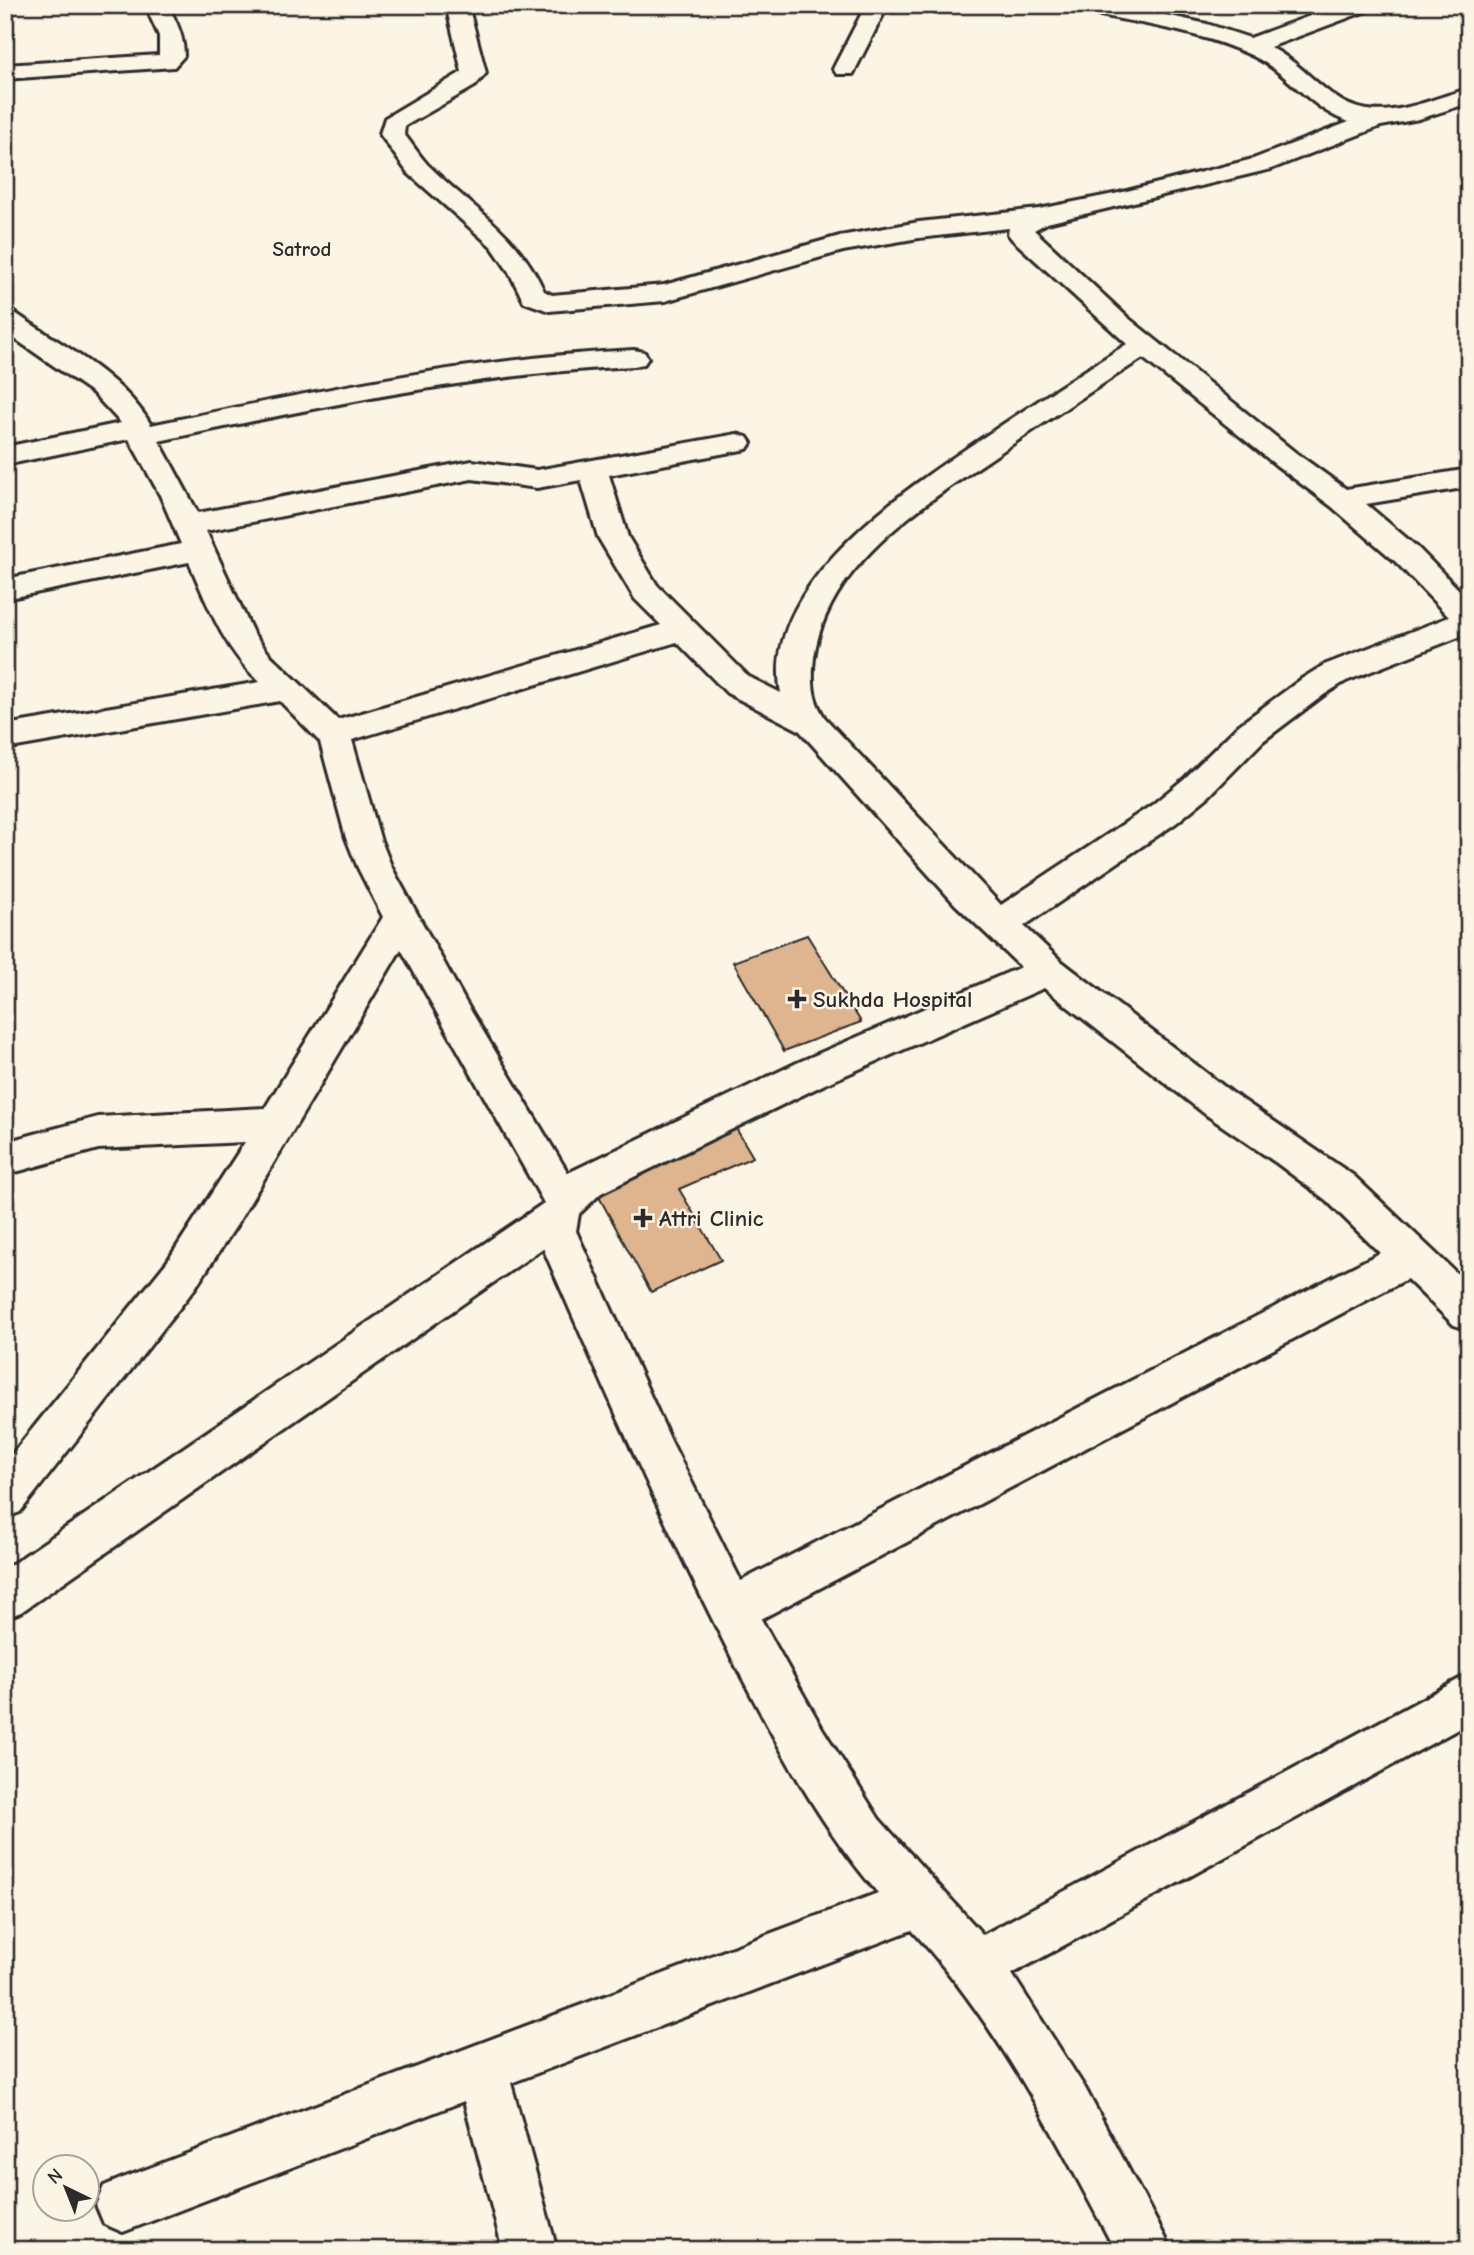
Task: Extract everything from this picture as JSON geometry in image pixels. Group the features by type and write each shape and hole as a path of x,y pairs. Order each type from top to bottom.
{"street":[{"path":"5,72 166,62 173,51 165,20 156,5"},
{"path":"457,5 474,74 467,81 394,123 392,134 417,168 501,242 522,271 533,296 559,304 665,293 839,244 919,230 1039,217 1119,200 1249,167 1378,120 1469,96"},
{"path":"845,69 877,5"},
{"path":"1086,5 1166,22 1248,47 1273,58 1335,109 1378,120"},
{"path":"1248,47 1361,5"},
{"path":"998,925 1164,814 1197,787 1251,733 1314,686 1335,673 1469,620 1457,589 1407,555 1341,499 1286,459 1144,345 1027,242 1021,234 1022,227 1039,217"},
{"path":"9,324 103,387 129,412 175,495 229,619 242,640 258,662 312,712 331,734 339,748 363,838 375,868 560,1209 556,1231 626,1394 730,1611 797,1733 851,1819 976,1966 1022,2029 1145,2250"},
{"path":"809,721 796,688 801,635 831,580 853,554 880,527 955,470 1144,345"},
{"path":"5,456 434,376 568,361 634,358"},
{"path":"5,589 194,538 472,470 537,479 737,443"},
{"path":"593,470 613,537 646,592 738,685 809,721 998,925 1048,971 1218,1103 1340,1188 1469,1312"},
{"path":"1341,499 1469,478"},
{"path":"331,734 682,630"},
{"path":"5,737 286,689"},
{"path":"5,1497 181,1275 222,1214 401,918"},
{"path":"5,1596 560,1209 587,1181 686,1132 1048,971"},
{"path":"5,1159 98,1133 276,1124"},
{"path":"730,1611 1413,1256"},
{"path":"976,1966 1469,1697"},
{"path":"123,2205 919,1902"},
{"path":"481,2068 530,2250"}],"building":[{"path":"807,935 861,1022 784,1051 733,962"},
{"path":"734,1125 753,1157 679,1189 721,1260 651,1292 593,1186"}],"place":[{"name":"Sukhda Hospital","path":"797,999"},
{"name":"Attri Clinic","path":"643,1218"}],"district":[{"name":"Satrod","path":"302,249"}]}
